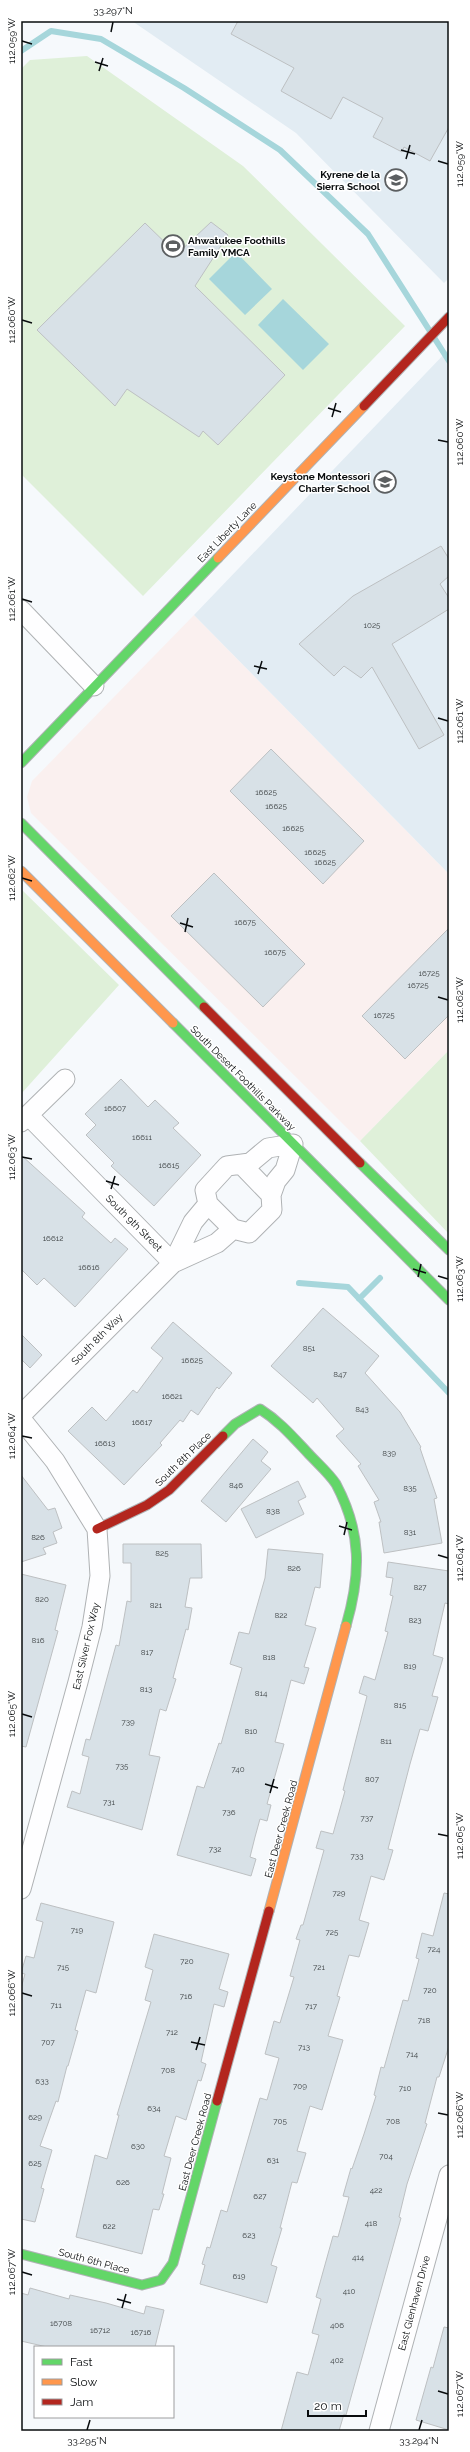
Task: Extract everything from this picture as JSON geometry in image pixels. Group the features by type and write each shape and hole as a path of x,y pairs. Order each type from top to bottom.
{"street":[{"name":"East Liberty Lane","path":"21,763 449,316"},
{"path":"21,610 94,686"},
{"path":"21,823 315,1119 449,1250"},
{"name":"South Desert Foothills Parkway","path":"21,871 449,1300"},
{"name":"South 9th Street","path":"65,1079 24,1119 173,1263"},
{"path":"292,1144 285,1170 276,1181 271,1195 272,1210 249,1234 233,1230 208,1204 205,1190 227,1166 250,1163 268,1148 292,1144"},
{"path":"241,1164 271,1195"},
{"name":"South 8th Way","path":"21,1415 173,1263 193,1222 208,1204"},
{"name":"South 8th Way","path":"173,1263 217,1244 233,1230"},
{"name":"South 8th Place","path":"97,1529 141,1509 169,1490 235,1424 260,1409"},
{"name":"East Deer Creek Road","path":"161,2280 173,2263 353,1602 358,1558 352,1523 335,1483 277,1420 260,1409"},
{"name":"East Silver Fox Way","path":"21,1419 55,1461 80,1499 97,1529 100,1576 92,1627 21,1889"},
{"name":"East Glenhaven Drive","path":"379,2431 449,2175"},
{"name":"South 6th Place","path":"21,2254 142,2285 161,2280"}],"shaded area":[{"name":"Kyrene de la Sierra School","path":"132,21 449,21 449,278 444,283 296,133"},
{"name":"Keystone Montessori Charter School","path":"449,349 449,874 194,615"},
{"path":"194,615 449,874 449,1050 360,1141 31,813 27,797 32,781"}],"green space":[{"name":"Ahwatukee Foothills Family YMCA","path":"87,56 243,166 405,326 143,596 21,474 21,69 30,60"},
{"path":"21,889 119,985 21,1094"},
{"path":"449,1050 449,1234 360,1141"}],"water":[{"path":"236,252 272,289 245,315 209,279"},
{"path":"283,299 329,344 303,370 258,325"}],"building":[{"path":"238,21 449,21 449,127 430,161 404,147 402,152 373,137 383,118 343,97 331,119 281,91 294,68 231,34"},
{"path":"211,222 228,235 195,286 285,375 218,445 203,431 199,437 127,389 115,406 37,330 145,223 177,254"},
{"path":"441,546 449,559 449,576 440,584 449,598 449,609 392,644 444,735 419,749 372,667 361,678 344,666 334,676 299,644 353,596"},
{"path":"271,749 364,841 323,884 230,791"},
{"path":"214,873 305,964 263,1007 171,916"},
{"path":"449,928 449,1015 405,1059 362,1016"},
{"path":"121,1079 148,1107 155,1100 179,1123 173,1128 201,1155 154,1206 111,1166 114,1163 86,1135 96,1125 85,1114"},
{"path":"21,1155 85,1213 82,1217 111,1243 115,1238 128,1249 75,1307 44,1278 37,1285 21,1269"},
{"path":"323,1308 379,1356 365,1373 400,1412 421,1447 420,1448 437,1498 434,1499 442,1543 384,1553 379,1522 381,1522 374,1502 379,1500 358,1466 361,1464 336,1436 344,1429 317,1398 313,1403 271,1366"},
{"path":"173,1322 232,1373 219,1389 217,1387 198,1415 191,1410 183,1422 180,1420 160,1443 162,1445 124,1485 68,1431 92,1407 106,1421 133,1390 137,1393 163,1358 151,1348"},
{"path":"21,1334 42,1355 30,1368 21,1359"},
{"path":"253,1439 268,1452 261,1461 271,1469 226,1522 201,1501"},
{"path":"21,1475 48,1510 55,1508 62,1528 53,1532 57,1543 43,1548 46,1554 21,1562"},
{"path":"298,1481 306,1497 298,1501 304,1514 256,1538 241,1509"},
{"path":"123,1544 201,1544 202,1578 190,1578 185,1607 192,1608 188,1630 186,1629 173,1678 176,1679 166,1711 160,1709 149,1755 160,1757 142,1830 67,1807 72,1791 80,1794 89,1757 82,1755 86,1739 90,1740 116,1645 119,1646 127,1601 131,1602 131,1563 123,1563"},
{"path":"268,1549 323,1554 320,1588 315,1587 305,1625 316,1628 304,1667 309,1668 304,1684 291,1680 275,1742 284,1744 267,1804 271,1805 267,1821 260,1819 250,1857 256,1859 251,1876 177,1855 197,1786 204,1788 219,1743 221,1744 242,1668 230,1664 239,1632 249,1634 265,1578"},
{"path":"388,1562 449,1571 449,1604 445,1603 433,1655 443,1658 432,1696 438,1697 428,1731 420,1729 388,1849 393,1850 384,1880 371,1876 359,1920 369,1923 359,1957 349,1955 337,1996 340,1997 328,2036 343,2040 322,2110 310,2106 297,2151 306,2153 297,2183 292,2182 280,2228 282,2228 271,2265 277,2267 267,2303 200,2284 205,2265 202,2264 207,2247 210,2248 221,2210 227,2212 260,2098 267,2100 279,2058 265,2054 274,2021 280,2023 294,1977 290,1976 300,1940 296,1939 301,1925 303,1925 324,1850 316,1848 321,1831 333,1834 345,1791 343,1790 367,1696 359,1693 364,1676 375,1680 388,1632 385,1631 393,1596 390,1595 393,1578 386,1577"},
{"path":"21,1574 66,1585 55,1630 58,1631 26,1747 21,1746"},
{"path":"444,1893 449,1894 449,2046 439,2077 437,2077 425,2123 427,2124 407,2184 399,2217 401,2218 346,2415 344,2414 339,2431 281,2431 297,2372 308,2375 319,2335 312,2333 321,2299 316,2297 333,2236 338,2237 349,2197 343,2196 376,2096 374,2095 381,2067 384,2068 403,2000 408,2001 419,1959 416,1958 422,1933 433,1936"},
{"path":"41,1903 114,1922 96,1993 86,1990 75,2030 78,2031 58,2102 56,2101 40,2146 52,2150 41,2188 44,2189 35,2222 21,2219 21,1988 25,1974 21,1973 26,1956 34,1958 43,1922 36,1920"},
{"path":"154,1934 229,1954 219,1989 228,1992 224,2007 214,2004 201,2062 206,2064 201,2081 198,2080 186,2120 176,2116 164,2156 171,2158 162,2194 164,2194 159,2210 153,2209 142,2254 76,2237 95,2155 107,2159 119,2115 117,2115 151,2002 145,2000 153,1970 145,1967"},
{"path":"30,2288 69,2299 70,2295 106,2303 144,2314 146,2306 164,2310 155,2346 43,2346 21,2341 21,2293 28,2295"},
{"path":"444,2327 449,2328 449,2430 416,2420 431,2367 433,2368"}],"waterway":[{"path":"21,51 51,31 101,39 184,88 280,150 368,234 449,361"},
{"path":"359,1299 380,1278"},
{"path":"299,1283 348,1287 449,1393"}],"traffic: fast":[{"path":"21,763 218,558"},
{"path":"21,823 204,1007"},
{"path":"173,1023 449,1300"},
{"path":"360,1163 449,1250"},
{"path":"223,1436 235,1424 260,1409 285,1429 336,1484 345,1502 355,1537 356,1571 351,1607 346,1626"},
{"path":"21,2254 142,2285 161,2280 173,2263 217,2101"}],"traffic: slow":[{"path":"218,558 364,406"},
{"path":"21,871 173,1023"},
{"path":"269,1911 346,1626"}],"traffic: jam":[{"path":"364,406 449,317"},
{"path":"204,1007 360,1163"},
{"path":"97,1529 147,1505 169,1490 223,1436"},
{"path":"217,2101 269,1911"}],"place":[{"name":"Kyrene de la Sierra School","path":"396,180"},
{"name":"Ahwatukee Foothills Family YMCA","path":"173,246"},
{"name":"Keystone Montessori Charter School","path":"385,482"}]}
